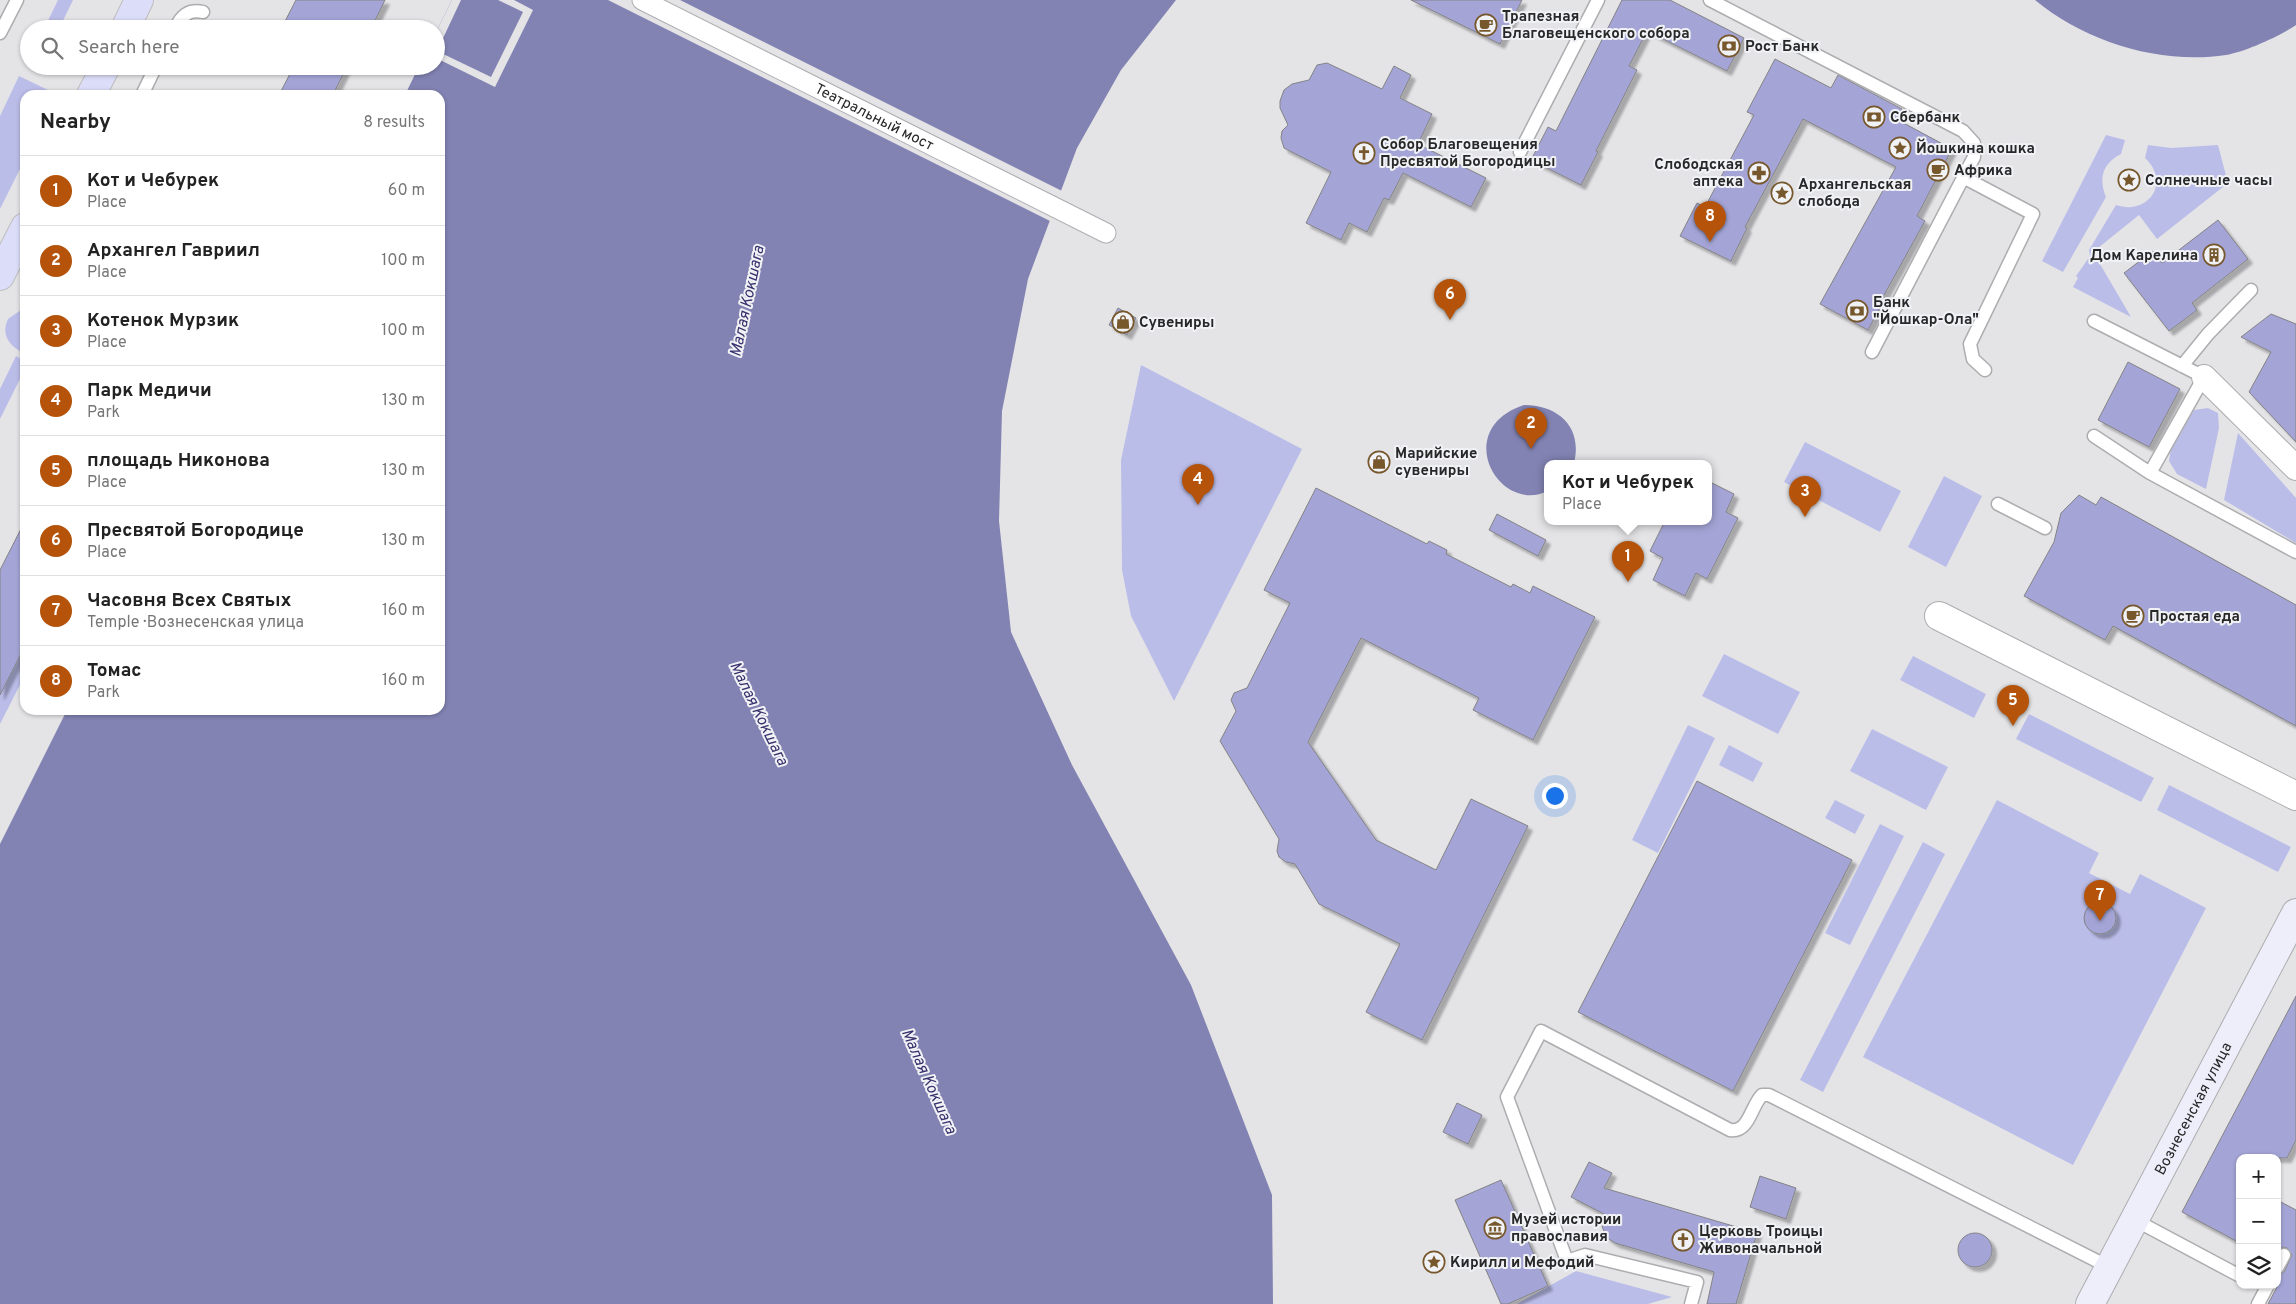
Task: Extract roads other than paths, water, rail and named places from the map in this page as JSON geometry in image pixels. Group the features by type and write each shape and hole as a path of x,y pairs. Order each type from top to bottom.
{"main road":[{"path":"129,20 139,0"},
{"path":"94,90 102,75"},
{"path":"0,276 20,237"},
{"name":"Вознесенская улица","path":"2090,1304 2296,912"}],"street":[{"name":"Театральный мост","path":"642,0 1106,234"},
{"path":"2204,377 2296,468"},
{"path":"1939,616 2296,796"}],"lane":[{"path":"0,33 17,0"},
{"path":"1520,152 1598,0"},
{"path":"1710,0 1970,136 1975,150 1974,158 1872,352"},
{"path":"180,20 182,16 196,11 203,12"},
{"path":"144,90 152,75"},
{"path":"1963,177 2033,214 1970,344 1972,359 1984,370"},
{"path":"2182,366 2208,334 2251,290"},
{"path":"2094,321 2204,377 2150,473"},
{"path":"2094,436 2150,473 2296,552"},
{"path":"1998,504 2045,528"},
{"path":"1691,1304 1697,1282 1586,1255 1567,1261 1507,1097 1541,1030 1730,1130 1736,1131 1743,1128 1758,1100 1762,1095 1769,1095 2109,1267"},
{"path":"2134,1220 2236,1274"},
{"path":"2281,1261 2284,1255"},
{"path":"2258,1304 2263,1289"}],"water":[{"name":"Малая Кокшага","path":"452,0 1176,0 1121,70 1077,148 1028,279 1002,411 999,521 1011,632 1072,765 1191,985 1272,1195 1273,1304 0,1304 0,844 64,715 445,715 445,90 407,90 415,75 445,75 445,20 442,20"},
{"path":"2035,0 2296,0 2296,25 2243,51 2226,55 2175,57 2125,47 2100,38 2077,28"},
{"path":"1524,405 1536,406 1557,414 1571,429 1575,439 1574,460 1544,460 1544,492 1530,495 1513,491 1499,481 1490,466 1486,449 1490,432 1502,417"}],"place":[{"name":"Трапезная Благовещенского собора","path":"1486,25"},
{"name":"Рост Банк","path":"1729,46"},
{"name":"Сбербанк","path":"1874,117"},
{"name":"Йошкина кошка","path":"1900,148"},
{"name":"Собор Благовещения Пресвятой Богородицы","path":"1364,153"},
{"name":"Африка","path":"1938,170"},
{"name":"Слободская аптека","path":"1759,173"},
{"name":"Солнечные часы","path":"2129,180"},
{"name":"Архангельская слобода","path":"1782,193"},
{"name":"Томас","path":"1710,242"},
{"name":"Дом Карелина","path":"2214,255"},
{"name":"Банк \"Йошкар-Ола\"","path":"1857,311"},
{"name":"Пресвятой Богородице","path":"1450,320"},
{"name":"Сувениры","path":"1123,322"},
{"name":"Архангел Гавриил","path":"1531,449"},
{"name":"Марийские сувениры","path":"1379,462"},
{"name":"Парк Медичи","path":"1198,505"},
{"name":"Котенок Мурзик","path":"1805,517"},
{"name":"Кот и Чебурек","path":"1628,582"},
{"name":"Простая еда","path":"2133,616"},
{"name":"площадь Никонова","path":"2013,726"},
{"name":"Часовня Всех Святых","path":"2100,921"},
{"name":"Музей истории православия","path":"1495,1228"},
{"name":"Церковь Троицы Живоначальной","path":"1683,1240"},
{"name":"Кирилл и Мефодий","path":"1434,1262"}]}
